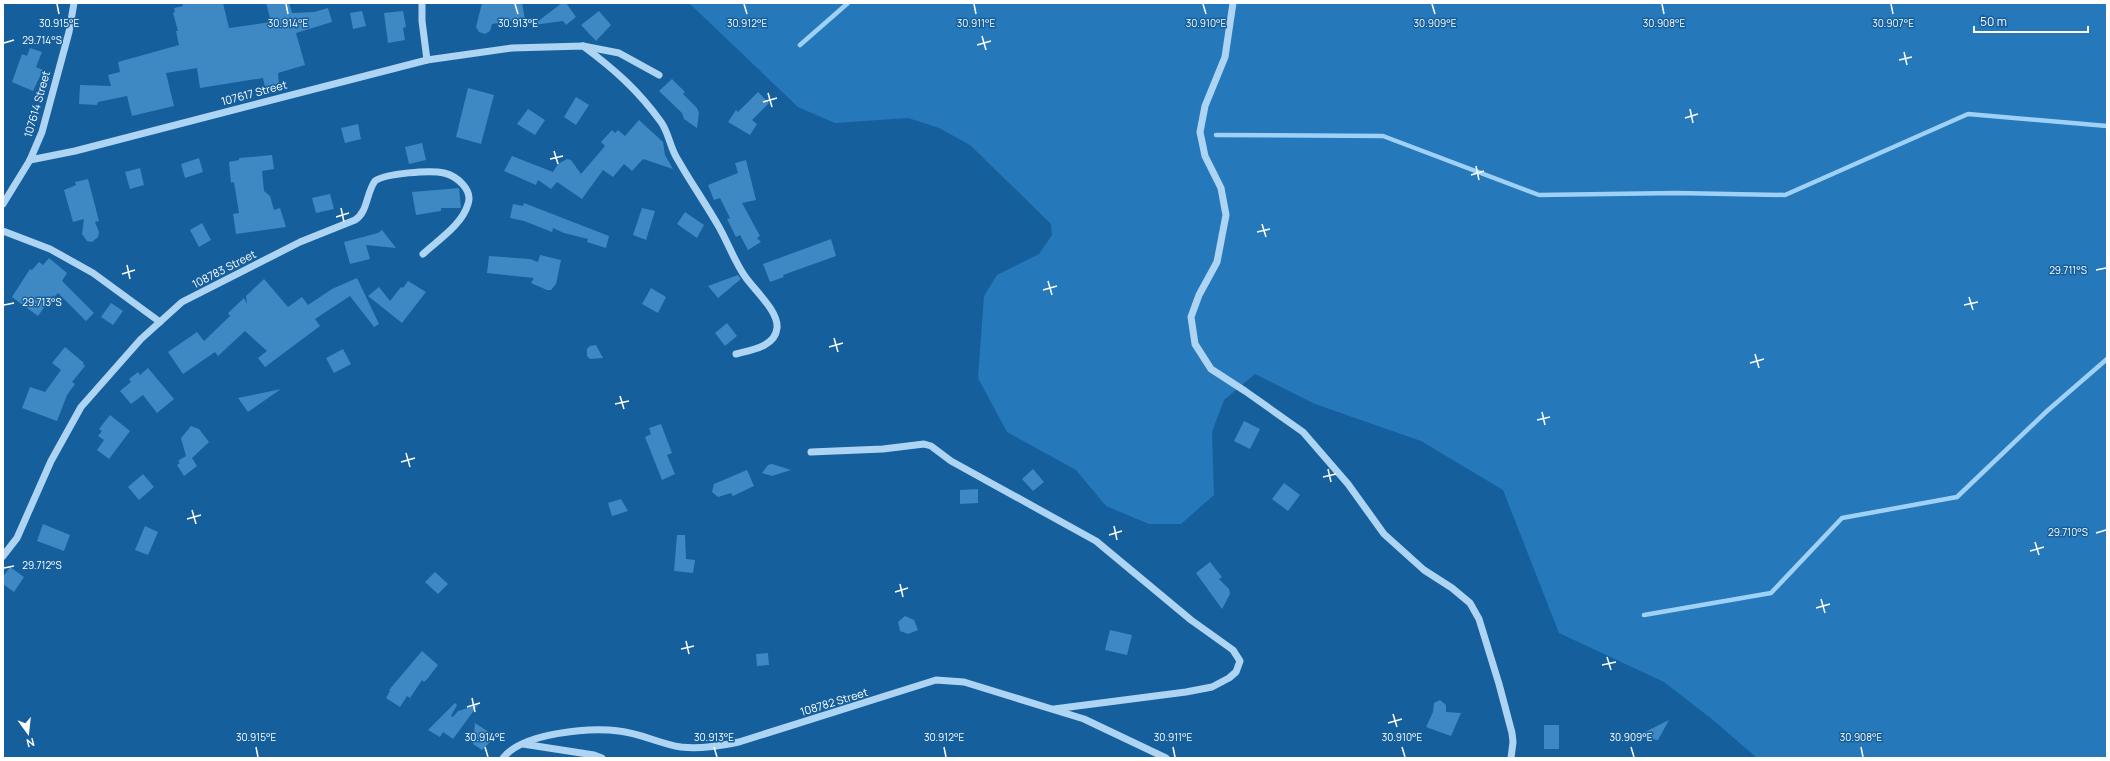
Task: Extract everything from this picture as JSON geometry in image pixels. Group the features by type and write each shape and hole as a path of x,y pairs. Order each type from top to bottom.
{"street":[{"name":"107614 Street","path":"3,204 30,160 42,132 74,3"},
{"path":"422,3 422,21 427,60"},
{"path":"1233,3 1224,57 1205,106 1200,132 1205,156 1222,188 1226,215 1217,262 1199,295 1191,317 1194,344 1211,369 1245,390 1303,432 1348,484 1384,534 1424,570 1452,588 1470,602 1479,619 1500,684 1512,733 1513,742 1511,758"},
{"name":"107617 Street","path":"30,160 75,151 427,60 512,48 583,46 619,53 659,75"},
{"path":"583,46 613,68 636,91 662,122 668,133 677,159 708,208 744,275 775,316 777,327 773,339 764,345 736,354"},
{"name":"108783 Street","path":"3,556 17,538 50,461 80,407 110,372 182,302 300,242 355,220 363,213 367,194 372,184 384,177 399,173 443,173 454,177 466,188 469,204 458,223 423,254"},
{"path":"3,231 45,246 92,273 160,322"},
{"path":"811,452 883,450 916,444 931,446 951,461 1096,541 1191,620 1233,650 1240,661 1236,672 1230,678 1212,687 1054,709"},
{"name":"108782 Street","path":"504,758 508,753 528,741 594,729 620,731 681,747 705,748 739,742 936,680 964,682 1084,719 1166,758"},
{"path":"523,744 594,755 602,758"}],"shaded area":[{"path":"689,3 2107,3 2107,758 1757,758 1713,720 1664,682 1559,633 1503,490 1421,441 1315,404 1255,374 1224,400 1212,432 1214,495 1181,524 1149,524 1106,506 1076,470 1007,432 978,378 984,296 997,275 1039,254 1052,235 1051,224 970,145 939,128 908,118 835,123 798,107"}],"building":[{"path":"182,3 223,3 229,28 271,22 266,3 289,3 292,13 314,12 328,8 332,22 296,33 305,65 278,73 279,85 265,87 263,78 200,88 197,68 166,73 174,106 132,116 127,96 98,102 97,105 79,104 80,85 111,86 108,75 120,72 118,62 179,45 176,31 178,31 173,13 175,12 174,8 183,6"},
{"path":"482,3 522,3 525,19 492,24 490,31 485,34 479,32 476,27"},
{"path":"562,3 566,3 576,17 566,25 563,21 533,25"},
{"path":"362,11 366,26 353,29 350,13"},
{"path":"403,11 406,27 403,28 405,40 388,43 384,13"},
{"path":"599,11 611,25 596,41 581,25"},
{"path":"30,48 42,52 36,67 43,70 33,91 12,82 22,54 27,56"},
{"path":"672,79 685,92 683,94 697,108 699,113 697,128 684,119 682,113 659,91"},
{"path":"468,88 494,95 481,144 456,137"},
{"path":"758,92 769,103 752,120 757,124 750,135 728,122 736,110 738,112"},
{"path":"576,97 589,105 576,125 564,117"},
{"path":"528,109 545,120 535,135 517,124"},
{"path":"639,120 663,142 665,155 673,169 643,159 632,171 624,164 613,177 603,170 582,199 557,182 551,189 538,180 536,185 504,171 512,156 553,172 558,164 567,159 571,160 581,174 605,146 601,142 612,130 615,133 618,130 625,136"},
{"path":"358,124 361,139 345,143 341,128"},
{"path":"422,143 426,160 409,164 405,147"},
{"path":"272,155 274,169 262,171 264,191 270,196 274,210 280,208 286,227 236,234 233,214 239,213 234,182 231,183 229,162 239,160 239,158"},
{"path":"199,158 203,172 185,178 181,164"},
{"path":"746,160 756,200 742,203 760,236 757,238 761,242 748,250 740,235 736,237 727,219 730,218 720,198 714,200 708,185 738,173 735,163"},
{"path":"140,168 144,185 130,189 125,172"},
{"path":"88,179 99,221 95,222 99,232 98,237 92,242 87,241 82,234 84,219 73,222 64,190 76,185 75,182"},
{"path":"459,188 461,208 441,208 441,211 416,215 412,192"},
{"path":"330,194 334,209 316,213 312,198"},
{"path":"524,203 609,236 606,248 587,242 588,239 564,233 553,228 552,232 524,221 510,218 513,204 523,206"},
{"path":"642,208 655,211 646,240 633,235"},
{"path":"685,212 704,225 697,238 677,224"},
{"path":"202,223 211,240 199,247 190,230"},
{"path":"382,230 396,248 366,245 370,259 350,264 344,242 378,233"},
{"path":"831,239 836,256 783,275 784,277 770,282 763,264"},
{"path":"540,255 561,260 556,284 551,290 547,290 531,283 534,278 487,273 489,256 530,259 538,262"},
{"path":"49,258 67,273 62,281 94,313 86,321 58,293 54,297 53,295 38,316 12,297 30,269 32,270 39,262 43,265"},
{"path":"738,275 741,279 718,298 708,286"},
{"path":"357,278 379,324 374,327 350,296 315,319 320,326 265,367 258,358 267,351 245,331 218,356 215,352 183,374 168,352 197,332 204,341 230,316 228,313 244,298 247,304 246,296 264,279 288,307 302,297 308,305 332,289"},
{"path":"408,281 426,292 402,323 368,296 379,287 390,301"},
{"path":"651,288 666,297 658,313 642,304"},
{"path":"111,303 123,311 113,325 101,317"},
{"path":"727,323 737,336 725,346 715,333"},
{"path":"596,345 603,358 590,359 587,356 587,349 590,346"},
{"path":"65,347 84,363 83,364 85,366 72,382 75,384 67,395 57,421 22,408 30,387 45,392 61,370 52,363"},
{"path":"343,349 351,364 334,373 326,358"},
{"path":"148,368 174,399 157,413 143,395 131,404 120,391 131,382 129,379 138,372 140,375"},
{"path":"281,389 248,412 238,398"},
{"path":"110,415 130,431 109,459 97,450 104,440 98,436 102,431 99,429"},
{"path":"1244,421 1260,429 1250,449 1234,441"},
{"path":"661,424 672,453 667,455 675,474 662,480 645,437 651,434 649,428"},
{"path":"191,426 199,429 209,442 192,458 197,466 184,476 177,465 180,463 178,461 186,456 181,438"},
{"path":"772,464 791,470 772,476 762,473 768,465"},
{"path":"1033,469 1044,482 1033,491 1022,479"},
{"path":"747,470 754,486 733,496 731,493 718,497 712,492 714,484"},
{"path":"143,474 154,487 139,500 128,487"},
{"path":"1284,483 1300,495 1288,511 1272,499"},
{"path":"978,489 978,503 960,504 960,490"},
{"path":"621,499 628,511 612,516 608,503"},
{"path":"43,524 70,535 64,551 37,541"},
{"path":"145,526 158,532 148,555 135,550"},
{"path":"677,535 685,535 686,559 695,560 693,573 674,571"},
{"path":"1210,562 1222,577 1219,579 1229,589 1230,594 1222,609 1196,573"},
{"path":"10,567 24,577 14,592 3,584 3,577"},
{"path":"435,572 448,584 438,594 425,582"},
{"path":"905,616 914,620 918,630 908,634 900,631 898,622"},
{"path":"1110,630 1132,635 1127,655 1105,650"},
{"path":"422,651 438,665 424,682 422,680 410,698 407,696 400,707 386,698 390,691 389,690"},
{"path":"768,653 769,665 757,666 756,654"},
{"path":"1440,700 1446,705 1446,712 1461,713 1451,736 1426,727 1433,712 1434,703"},
{"path":"455,703 457,705 451,716 453,717 458,711 478,705 453,739 443,732 440,737 428,730"},
{"path":"1669,720 1658,740 1652,739 1645,732"},
{"path":"475,723 492,734 491,741 482,750 473,744"},
{"path":"1544,725 1559,725 1559,749 1544,749"}],"waterway":[{"path":"800,45 848,3"},
{"path":"1216,135 1383,136 1539,195 1676,193 1785,195 1968,114 2107,126"},
{"path":"1644,615 1771,593 1842,518 1957,497 2047,411 2107,359"}]}
